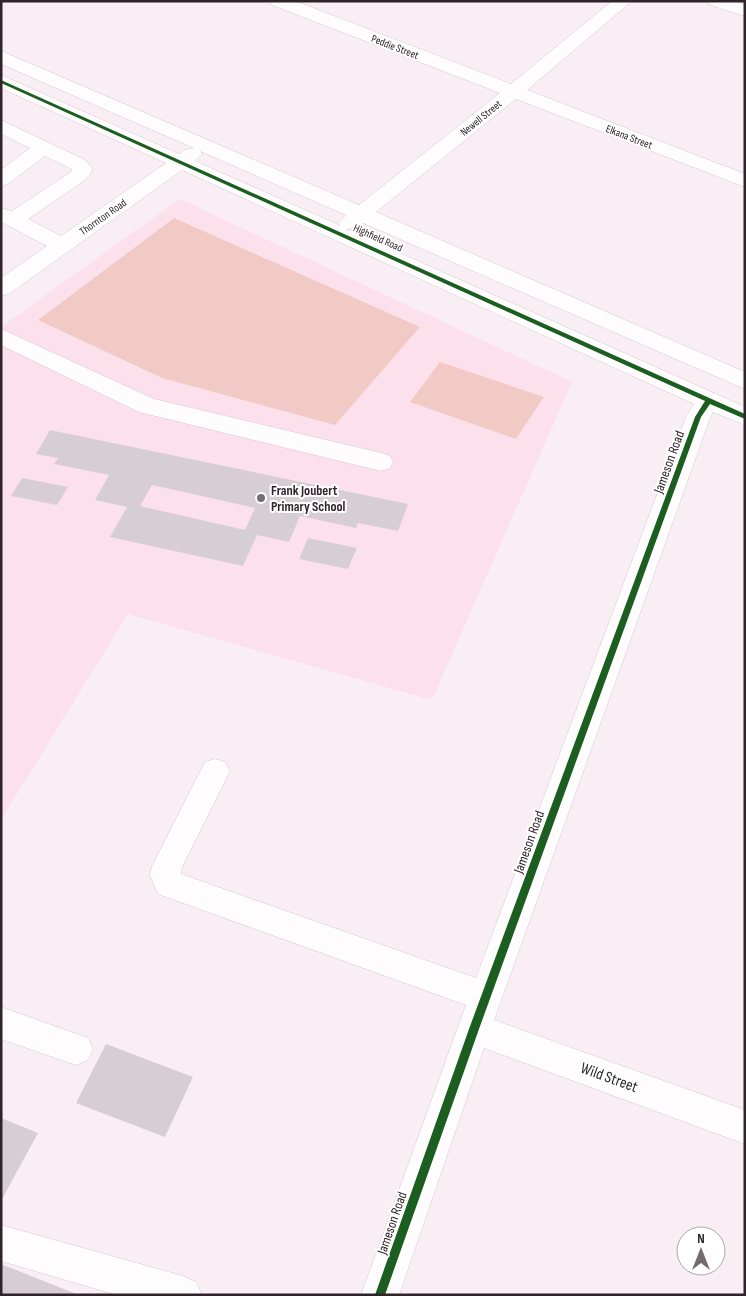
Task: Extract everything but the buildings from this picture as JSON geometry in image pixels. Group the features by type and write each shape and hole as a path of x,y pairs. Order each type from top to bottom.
{"street":[{"name":"Peddie Street","path":"278,1 513,92"},
{"name":"Newell Street","path":"338,232 623,1"},
{"path":"716,1 745,11"},
{"name":"Highfield Road","path":"1,57 122,112 205,145 745,381"},
{"name":"Highfield Road","path":"1,81 745,417"},
{"name":"Elkana Street","path":"513,92 745,181"},
{"path":"1,126 78,164 82,168 82,173 7,217"},
{"name":"Thornton Road","path":"1,289 205,145"},
{"path":"1,180 44,147"},
{"path":"7,217 62,245"},
{"path":"1,336 147,406 381,462"},
{"name":"Jameson Road","path":"380,1295 474,1029 698,417 708,400"},
{"path":"216,771 168,866 165,875 169,884 486,997"},
{"path":"1,1023 76,1050"},
{"name":"Wild Street","path":"474,1029 745,1127"},
{"path":"1,1243 183,1295"}],"shaded area":[{"name":"Frank Joubert Primary School","path":"180,199 572,382 432,700 128,614 1,820 1,327"},
{"path":"174,218 420,327 335,425 162,378 38,320"},
{"path":"440,362 544,397 516,439 410,402"}],"cycle path":[{"path":"1,81 745,417"},
{"path":"380,1295 474,1029 698,417 709,400"}],"place":[{"name":"Frank Joubert Primary School","path":"261,498"}]}
